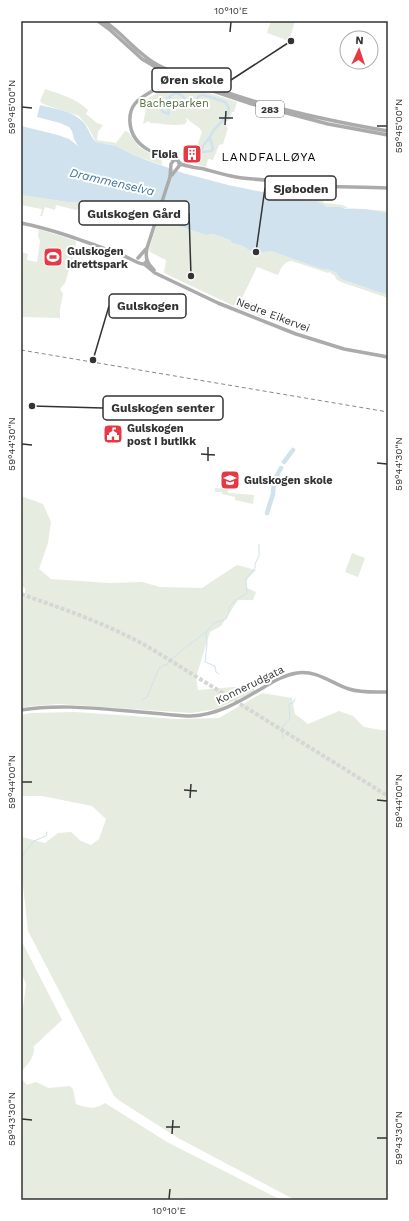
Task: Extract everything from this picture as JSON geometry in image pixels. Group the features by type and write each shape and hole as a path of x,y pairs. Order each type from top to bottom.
{"main road":[{"name":"283","path":"98,21 110,29 138,56 155,67 192,84 252,104 328,124 388,135"},
{"name":"283","path":"104,21 145,56 168,73 259,103 328,120 388,131"},
{"path":"155,67 161,76 161,83"},
{"path":"168,73 161,83 134,103 130,120 132,131 137,141 147,150 162,157 173,166 179,166 180,163"},
{"path":"21,223 37,226 75,238 129,258 142,260 157,219 173,166 177,160 180,163 195,168 256,180 292,182 315,186 388,188"},
{"name":"Nedre Eikervei","path":"142,260 158,273 229,308 309,339 344,349 388,357"},
{"name":"Konnerudgata","path":"21,710 70,707 176,715 199,715 216,712 227,708 283,677 295,673 305,672 319,675 352,690 388,692"}],"green space":[{"path":"271,21 295,21 289,41 267,33"},
{"name":"Bacheparken","path":"170,80 237,102 230,119 224,124 228,128 223,144 219,145 213,160 208,159 206,167 191,163 202,132 187,118 185,124 181,125 150,123 149,121 143,124 146,109 140,103 156,94"},
{"path":"45,89 74,100 84,106 88,110 86,114 97,123 103,125 98,132 97,140 116,143 125,131 128,132 139,147 162,161 162,165 134,155 116,146 96,142 88,127 79,116 43,104 40,101"},
{"path":"314,188 317,188 324,203 343,205 348,208 388,211 388,213 323,206 309,200 310,191 313,191"},
{"path":"21,195 67,202 98,204 156,215 181,227 206,235 213,234 258,253 271,251 321,269 330,270 336,273 341,279 388,294 388,298 341,282 329,272 328,273 289,261 283,265 278,275 257,267 242,298 269,310 265,318 238,308 166,274 164,272 166,260 150,252 149,249 159,217 154,217 152,221 137,217 100,212 94,209 91,211 80,208 76,210 56,205 55,210 45,207 42,216 40,216 41,209 21,205"},
{"path":"39,229 76,241 75,251 65,283 60,289 63,294 60,318 21,317 21,252 28,254 27,260 37,262 40,241 38,236"},
{"path":"215,488 228,489 228,493 254,495 253,504 235,500 235,497 222,494 222,492 215,492"},
{"path":"21,496 43,504 51,522 48,543 39,569 51,579 109,583 142,582 160,587 202,588 237,565 256,570 246,580 247,588 256,592 253,600 238,600 221,626 210,632 196,677 198,690 253,687 255,691 217,709 191,713 58,704 21,708 21,603 25,594 25,588 21,586"},
{"path":"352,553 365,558 358,577 345,572"},
{"path":"262,693 292,698 295,714 308,724 339,711 353,716 364,727 388,730 388,1200 295,1200 178,1138 120,1101 114,1096 28,931 21,867 21,838 45,843 58,833 71,832 81,841 91,845 99,839 106,819 92,806 42,796 21,796 21,715 30,713 75,712 176,719 219,718"},
{"path":"21,940 62,1020 33,1047 34,1052 32,1058 21,1072 21,1009 23,1008 26,984 21,972"},
{"path":"21,1078 27,1085 36,1082 49,1088 70,1086 73,1089 76,1104 90,1108 97,1107 105,1103 167,1142 281,1200 187,1200 184,1198 150,1200 21,1200"}],"water":[{"name":"Drammenselva","path":"40,105 70,113 80,119 96,142 116,146 134,155 183,173 228,185 302,200 316,201 327,207 364,209 388,213 388,294 341,279 336,273 330,270 321,269 271,251 254,253 243,246 232,243 230,240 213,234 206,235 181,227 156,215 98,204 67,202 21,195 21,126 58,135 69,139 78,146 69,127 37,117"}],"waterway":[{"path":"166,106 168,107 169,114 163,112 161,109 166,106 167,101 173,94 181,95 190,106 195,108 198,107 198,97 202,95 225,102 228,106 228,114 204,144 202,152 211,151 213,149 210,138"},
{"path":"284,462 293,450"},
{"path":"267,513 273,494 274,481 281,468"},
{"path":"219,674 216,672 215,666 205,662 207,644 206,632 214,623 226,619 229,612 229,607 237,599 246,594 247,578 255,568 255,564 259,556 259,544"},
{"path":"142,700 147,697 159,668 163,665 167,665 169,661 206,632"},
{"path":"283,738 282,727 290,719 289,704 293,703 295,699"},
{"path":"21,857 34,841 46,836 47,832"}],"tunnel":[{"path":"21,594 90,619 139,642 388,796"}],"railway":[{"path":"21,350 388,412"}],"place":[{"name":"Øren skole","path":"291,41"},
{"name":"Fløia","path":"192,154"},
{"name":"Sjøboden","path":"256,252"},
{"name":"Gulskogen idrettspark","path":"53,257"},
{"name":"Gulskogen Gård","path":"191,276"},
{"name":"Gulskogen","path":"93,360"},
{"name":"Gulskogen senter","path":"32,406"},
{"name":"Gulskogen post i butikk","path":"113,434"},
{"name":"Gulskogen skole","path":"230,480"}],"district":[{"name":"LANDFALLØYA","path":"269,157"}]}
